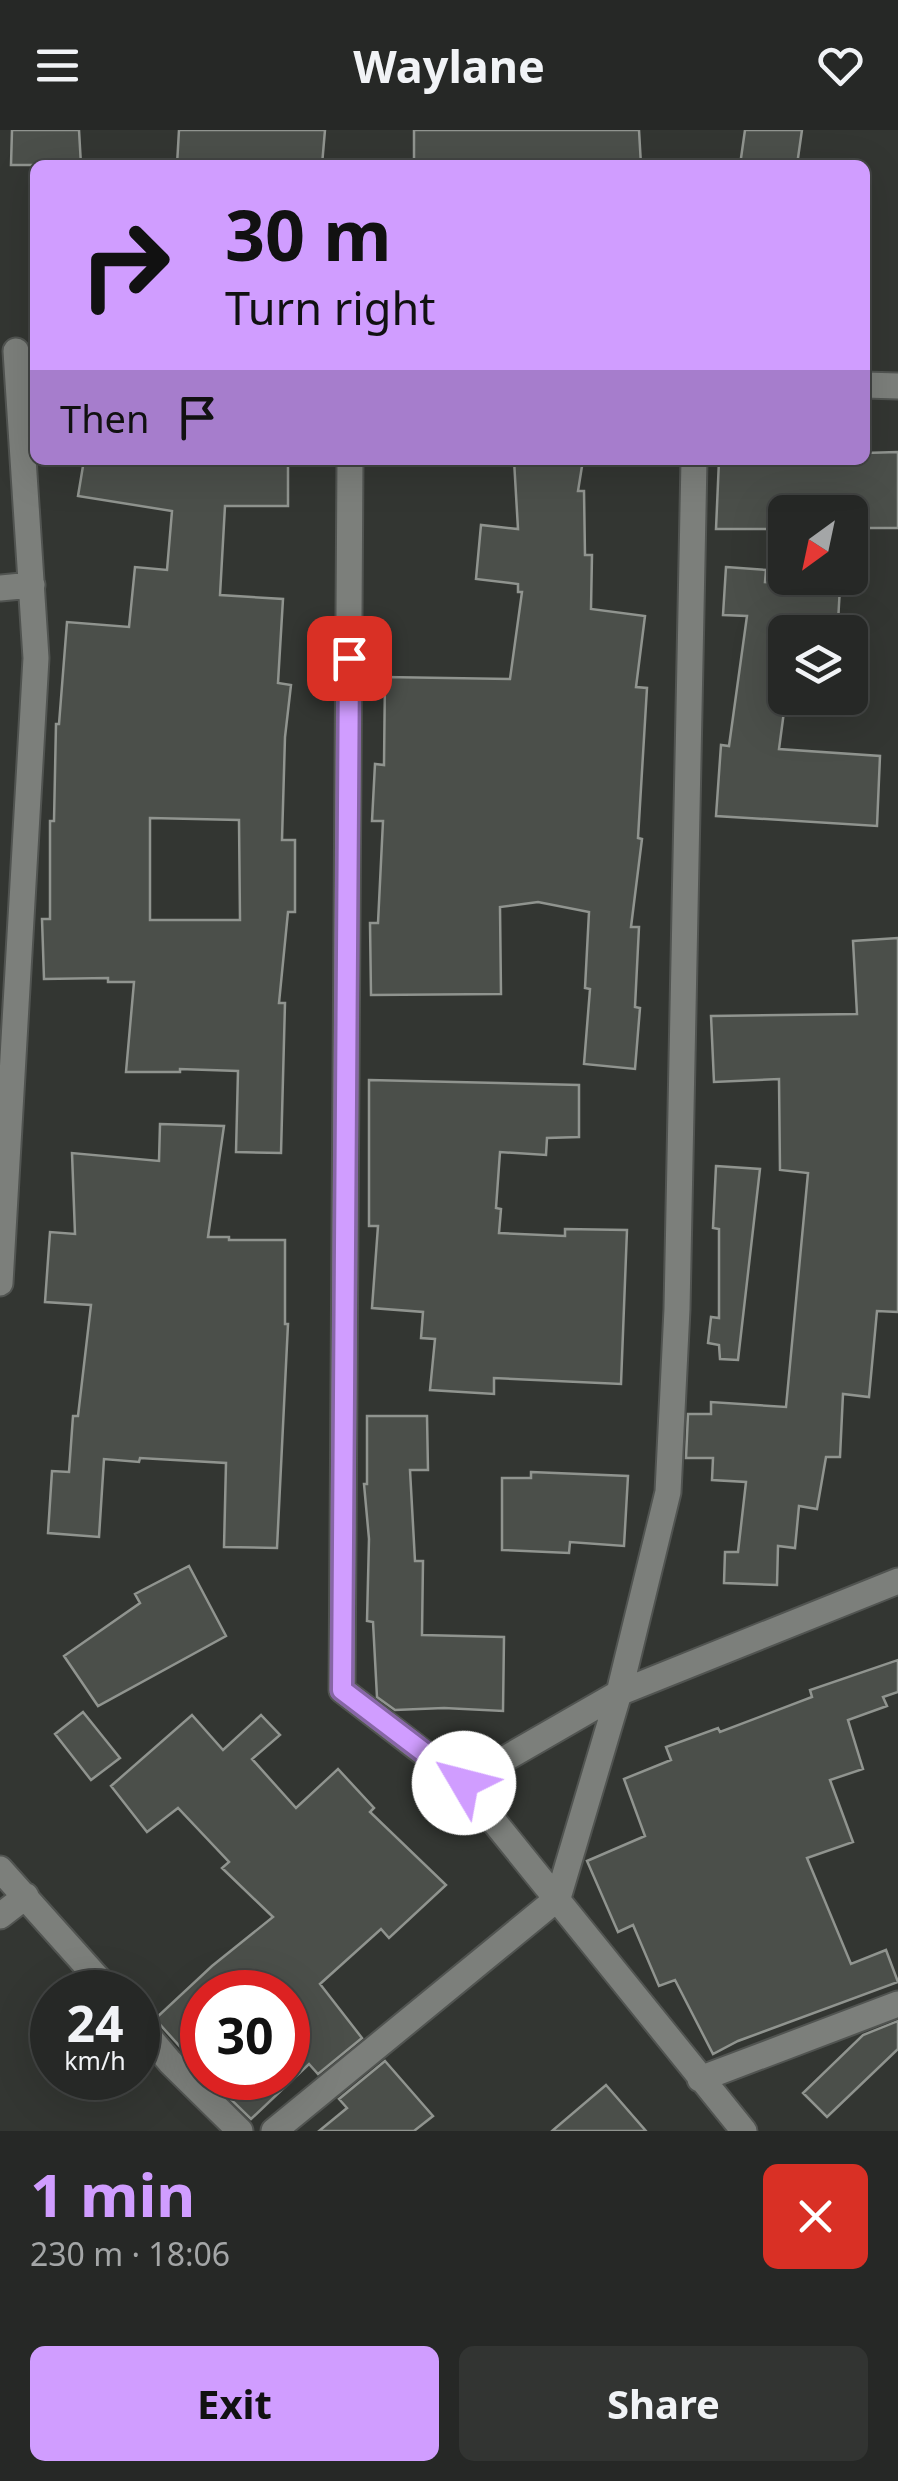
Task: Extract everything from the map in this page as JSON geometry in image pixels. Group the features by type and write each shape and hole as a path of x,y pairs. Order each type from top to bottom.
{"street":[{"path":"0,1283 36,658 17,350"},
{"path":"870,384 898,386"},
{"path":"350,465 342,1690 464,1783 744,2131"},
{"path":"274,2131 558,1898 619,1693 668,1492 677,1309 694,465"},
{"path":"0,588 32,585"},
{"path":"464,1783 619,1693 898,1581"},
{"path":"0,1869 91,1970"},
{"path":"0,1916 26,1896"},
{"path":"700,2079 898,2004"},
{"path":"160,2047 240,2131"}],"building":[{"path":"12,130 79,130 81,160 30,160 30,165 11,165"},
{"path":"179,130 325,130 322,160 177,160"},
{"path":"414,130 639,130 641,160 414,160"},
{"path":"745,130 802,130 798,160 741,160"},
{"path":"898,452 898,528 868,528 868,495 768,495 768,529 716,529 719,465 870,465 870,453"},
{"path":"83,465 288,465 288,506 225,506 220,595 283,599 278,683 291,685 282,840 295,840 295,912 288,912 279,1003 285,1003 281,1153 236,1152 238,1071 126,1072 134,982 108,982 108,978 44,979 42,919 50,919 50,821 54,821 56,724 67,622 129,627 135,567 167,570 172,511 78,496","holes":["150,818 239,820 240,920 150,920"]},
{"path":"514,465 582,465 578,491 584,491 585,555 592,555 591,609 645,616 636,687 647,688 638,838 642,839 631,927 639,927 635,1007 640,1008 635,1069 584,1064 590,989 585,988 589,912 538,902 500,907 501,994 371,995 370,923 378,923 383,821 372,821 375,764 384,765 385,677 510,679 522,592 518,592 518,584 476,579 481,525 518,529"},
{"path":"726,567 766,570 768,595 840,595 838,615 768,615 768,715 784,715 779,749 880,756 877,826 716,816 721,745 729,746 747,616 723,615"},
{"path":"898,938 898,1312 877,1311 869,1397 843,1394 840,1457 826,1457 817,1509 799,1506 795,1548 778,1546 777,1585 724,1583 725,1552 738,1552 746,1482 712,1480 713,1458 686,1458 688,1414 711,1414 711,1402 786,1407 808,1173 780,1170 779,1079 714,1082 711,1016 857,1014 853,941"},
{"path":"369,1080 579,1085 579,1137 547,1138 546,1155 500,1152 496,1208 501,1209 499,1233 565,1236 565,1229 627,1230 621,1384 494,1378 494,1394 430,1390 435,1339 421,1338 423,1312 372,1308 378,1226 369,1226"},
{"path":"160,1124 224,1126 208,1237 285,1240 288,1324 277,1548 224,1547 226,1463 104,1459 99,1537 48,1533 52,1471 69,1472 73,1416 78,1416 91,1305 45,1302 50,1232 75,1234 72,1153 159,1161"},
{"path":"716,1166 760,1169 738,1360 720,1359 719,1345 708,1343 711,1317 719,1318 719,1229 713,1228"},
{"path":"367,1416 427,1416 428,1470 410,1470 415,1561 423,1561 422,1635 504,1637 503,1711 395,1710 377,1697 373,1622 367,1621"},
{"path":"531,1472 628,1476 624,1546 570,1542 569,1553 502,1550 502,1478 531,1478"},
{"path":"189,1566 226,1636 98,1706 64,1656 140,1603 135,1594"},
{"path":"898,1660 898,1692 883,1697 887,1706 848,1720 863,1769 830,1780 853,1842 807,1858 851,1964 886,1950 898,1982 738,2041 713,2054 675,1980 659,1986 633,1925 618,1932 587,1861 645,1836 624,1779 671,1760 666,1747 718,1728 720,1732 812,1697 810,1690"},
{"path":"83,1712 120,1758 91,1780 55,1734"},
{"path":"192,1715 223,1750 261,1715 280,1735 252,1759 296,1808 338,1769 374,1808 370,1812 446,1885 389,1938 381,1929 320,1984 362,2038 318,2074 310,2065 310,1970 208,1970 273,1917 222,1868 229,1862 178,1808 147,1832 111,1786"},
{"path":"180,1996 180,2047 160,2025 160,2014"},
{"path":"898,2021 898,2049 827,2117 803,2093 863,2035"},
{"path":"385,2061 433,2116 414,2131 319,2131 347,2108 339,2099"},
{"path":"606,2085 646,2131 552,2131"},
{"path":"232,2100 271,2100 251,2119"}],"route":[{"path":"349,658 342,1690 464,1783"}]}
